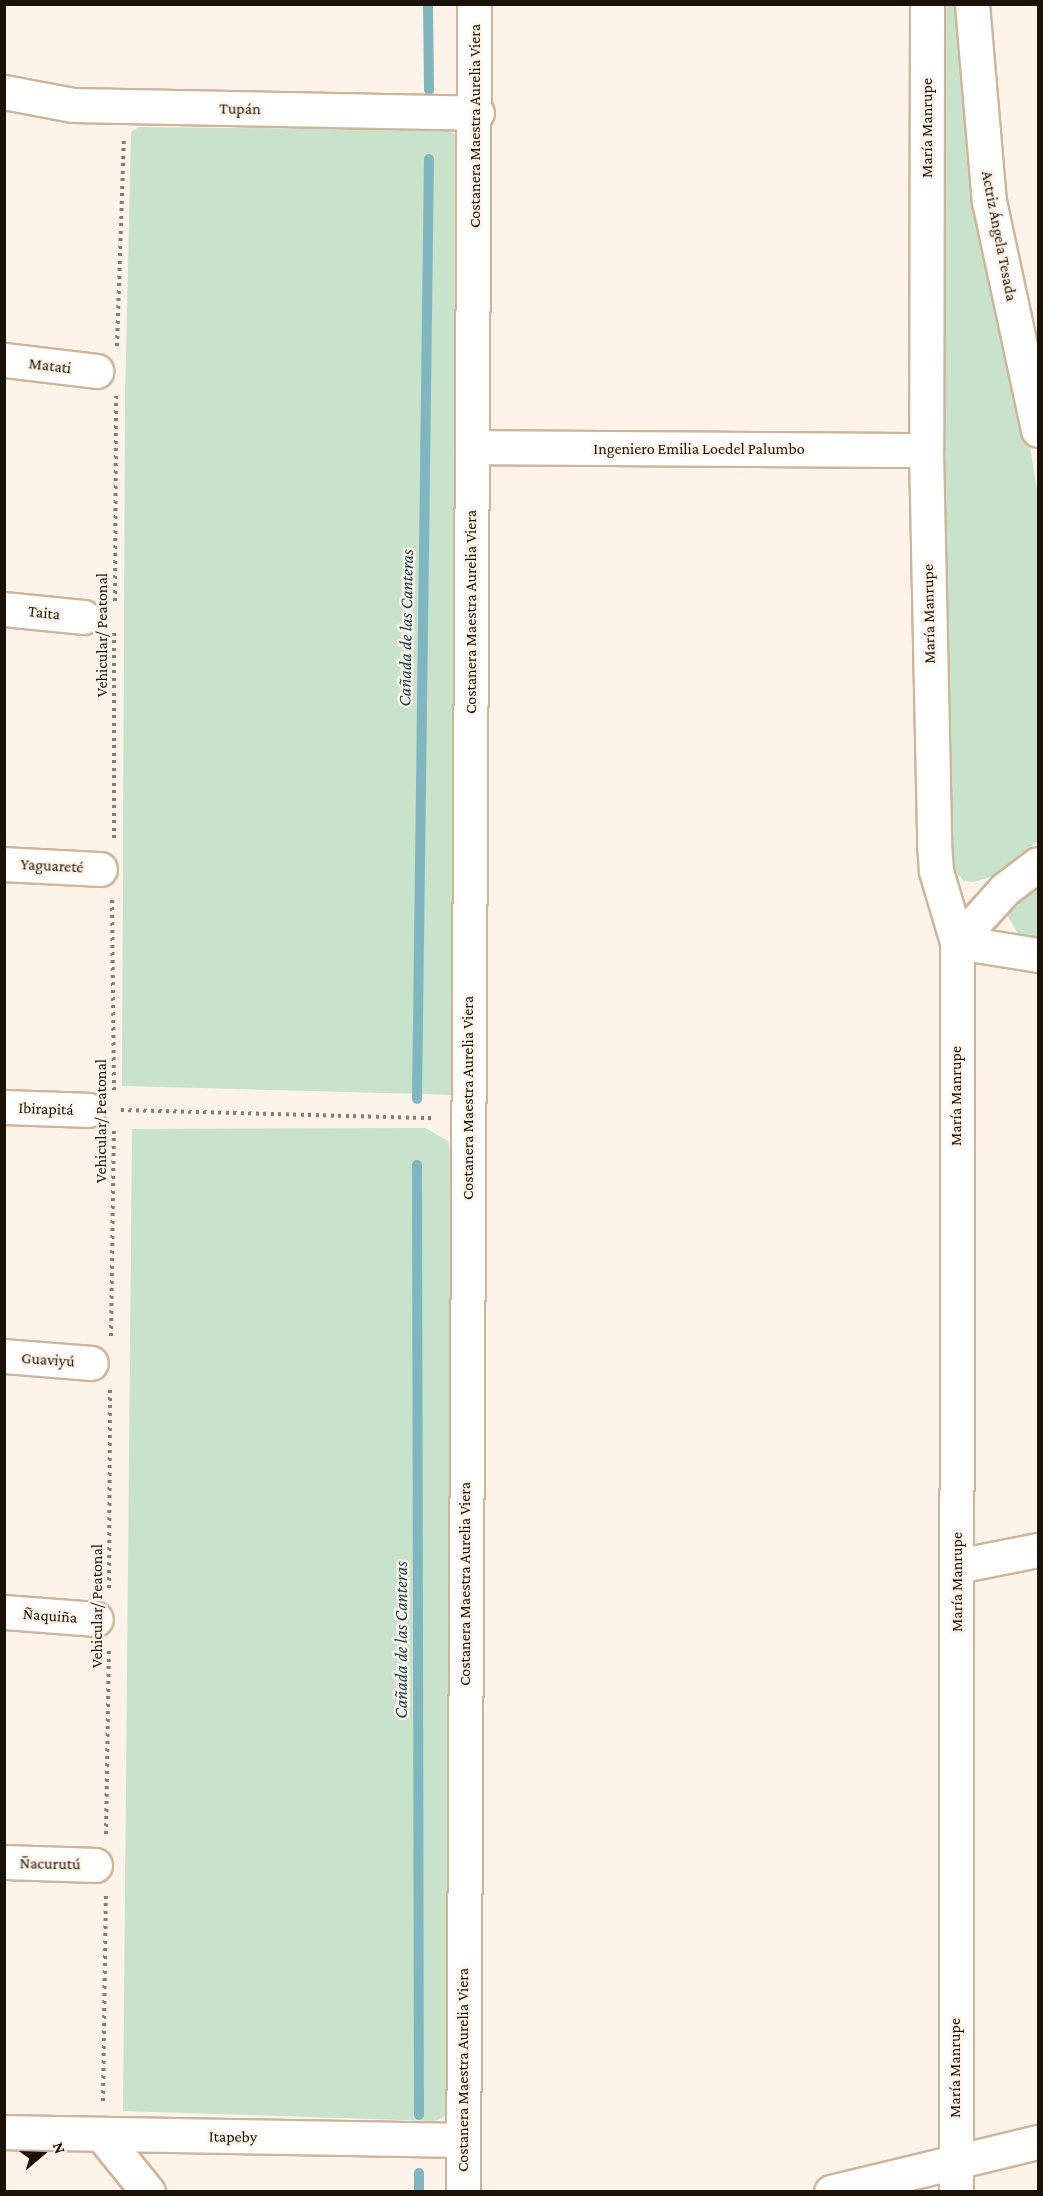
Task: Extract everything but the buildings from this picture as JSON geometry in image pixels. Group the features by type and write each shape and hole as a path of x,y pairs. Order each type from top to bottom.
{"street":[{"name":"Costanera Maestra Aurelia Viera","path":"463,2192 472,447 477,113 474,4"},
{"name":"María Manrupe","path":"927,4 926,450 934,843 936,871 957,942 955,2177"},
{"name":"Actriz Ángela Tesada","path":"972,4 989,201 1038,430"},
{"name":"Tupán","path":"4,92 73,105 477,113"},
{"name":"Matati","path":"4,360 110,371"},
{"name":"Ingeniero Emilia Loedel Palumbo","path":"472,447 926,450"},
{"name":"Taita","path":"4,609 84,617"},
{"name":"Yaguareté","path":"4,864 109,869"},
{"path":"957,942 1005,889 1038,864"},
{"path":"957,942 1038,955"},
{"name":"Ibirapitá","path":"4,1107 106,1114"},
{"name":"Guaviyú","path":"4,1356 104,1359"},
{"path":"957,1566 1038,1550"},
{"name":"Ñaquiña","path":"4,1612 105,1619"},
{"name":"Ñacurutú","path":"4,1862 102,1865"},
{"name":"Itapeby","path":"4,2132 462,2140"},
{"path":"102,2135 148,2192"},
{"path":"831,2192 955,2177 1038,2142"}],"path":[{"name":"Vehicular/ Peatonal","path":"114,606 110,371 125,106"},
{"name":"Vehicular/ Peatonal","path":"102,2135 104,1359 114,630"},
{"path":"106,1114 468,1118"}],"green space":[{"path":"938,5 959,5 1038,496 1038,841 991,877 973,882 964,881 945,859"},
{"path":"139,127 449,130 466,143 455,1095 122,1086 125,398 131,132"},
{"path":"1038,878 1038,942 1018,934 1007,915 1011,900"},
{"path":"425,1128 448,1141 455,1171 447,2116 435,2121 123,2111 132,1129"}],"waterway":[{"name":"Cañada de las Canteras","path":"428,4 429,90"},
{"name":"Cañada de las Canteras","path":"417,1099 429,159"},
{"name":"Cañada de las Canteras","path":"417,1165 419,2115"},
{"name":"Cañada de las Canteras","path":"419,2173 419,2192"}]}
